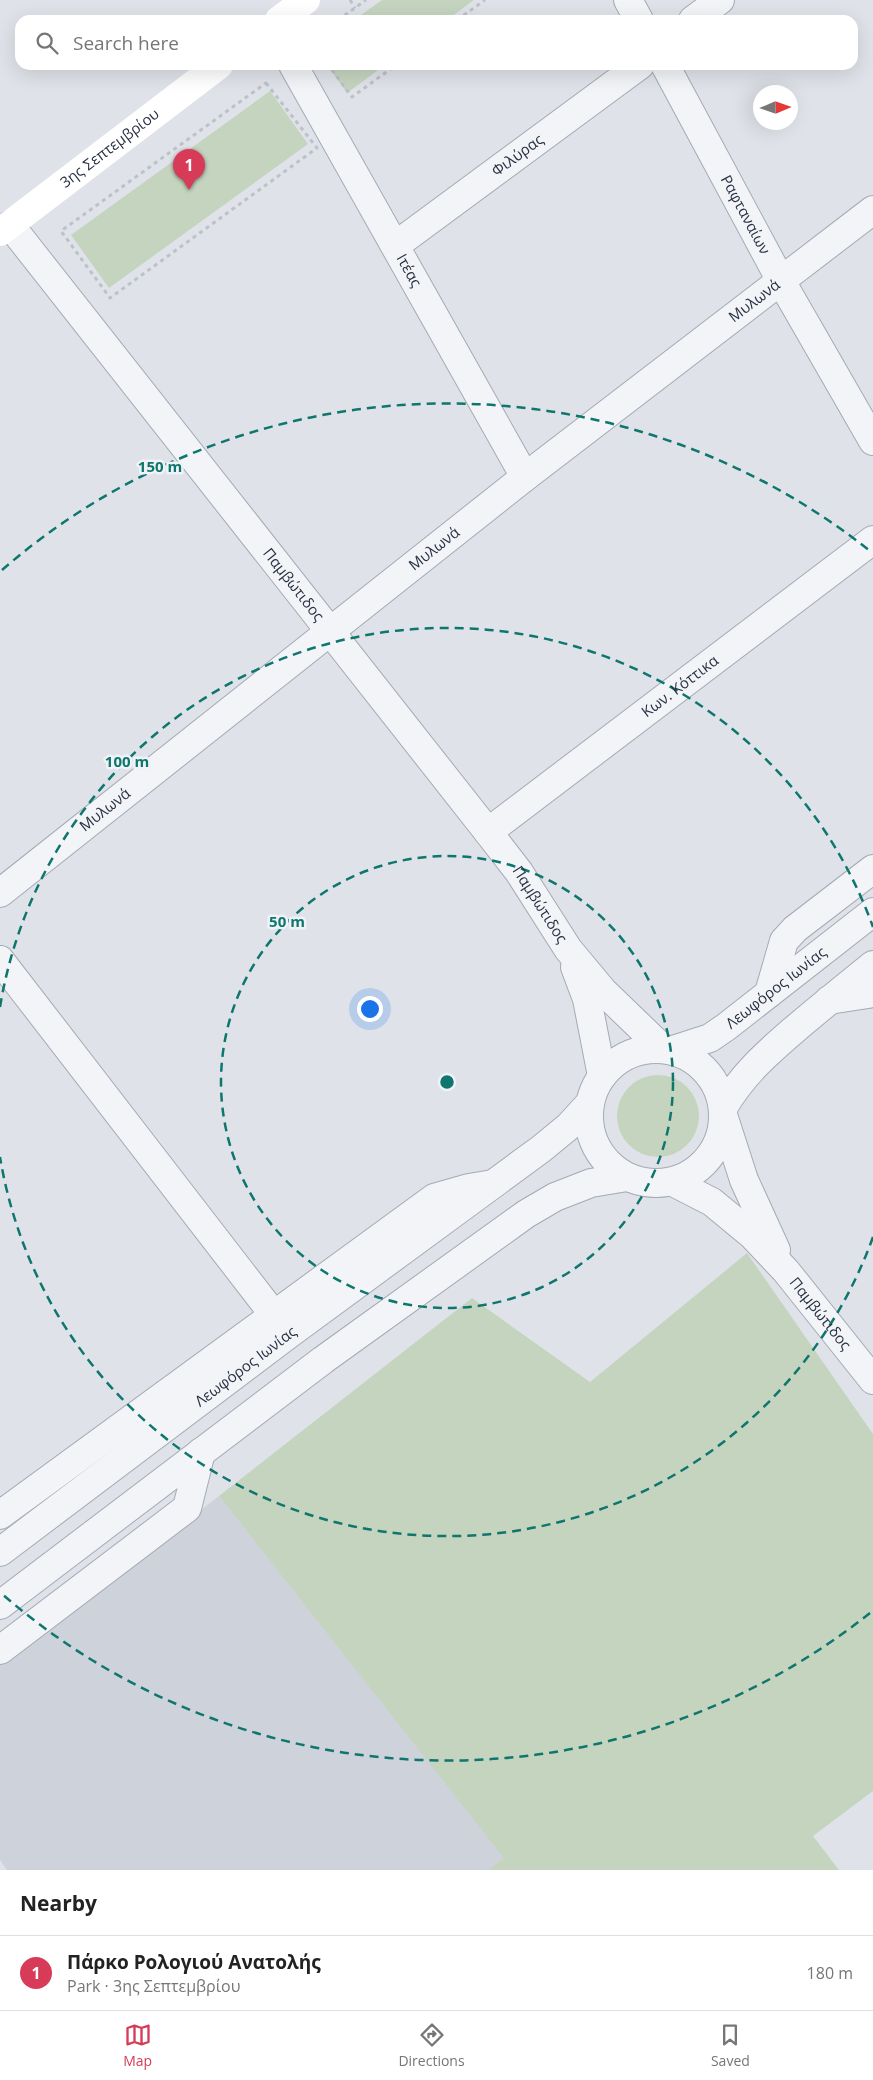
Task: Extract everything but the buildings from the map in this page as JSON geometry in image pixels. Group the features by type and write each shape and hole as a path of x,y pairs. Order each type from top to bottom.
{"main road":[{"path":"286,15 306,0"},
{"name":"3ης Σεπτεμβρίου","path":"5,228 212,70"}],"street":[{"path":"628,0 636,15"},
{"path":"700,15 720,0"},
{"name":"Ιτέας","path":"296,70 525,477"},
{"name":"Φιλύρας","path":"396,245 633,70"},
{"name":"Ραφταναίων","path":"668,70 780,281 873,441"},
{"name":"Μυλωνά","path":"0,893 525,477 873,210"},
{"name":"Παμβώτιδος","path":"5,228 331,630 518,872 568,949 603,991 668,1049"},
{"name":"Κων. Κόττικα","path":"488,832 873,540"},
{"path":"769,993 784,941 795,928 873,869"},
{"name":"Λεωφόρος Ιωνίας","path":"668,1049 710,1038 873,912"},
{"name":"Παμβώτιδος","path":"568,949 587,999 602,1076"},
{"path":"0,960 274,1315"},
{"path":"724,1113 718,1088 707,1071 692,1058 668,1049 645,1049 628,1054 614,1063 602,1076 594,1089 590,1102 590,1125 596,1146 609,1164 627,1177 657,1184 673,1182 693,1173 709,1159 720,1140 724,1113 734,1088 753,1065 873,965"},
{"path":"829,1000 868,994 873,991"},
{"name":"Λεωφόρος Ιωνίας","path":"0,1552 289,1334 493,1184 569,1126 590,1102"},
{"name":"Παμβώτιδος","path":"724,1113 744,1180 764,1227 786,1271"},
{"path":"0,1605 331,1354 526,1214 555,1198 591,1183 627,1177"},
{"name":"Παμβώτιδος","path":"673,1182 712,1202 752,1235 786,1271 873,1380"},
{"name":"Λεωφόρος Ιωνίας","path":"0,1515 434,1198 469,1188 493,1184"},
{"path":"0,1650 187,1508 201,1452"}],"path":[{"path":"350,0 355,8"},
{"path":"345,15 366,0"},
{"path":"464,15 485,0"},
{"path":"332,70 352,98 389,70"},
{"path":"266,83 317,148 110,298 61,231 266,83"}],"shaded area":[{"path":"219,1496 505,1858 488,1870 7,1870 0,1860 0,1663"}],"green space":[{"path":"382,0 474,0 454,15 361,15"},
{"path":"331,70 378,70 347,93"},
{"path":"270,91 308,144 109,288 71,235"},
{"path":"658,1075 674,1078 687,1087 696,1100 699,1116 696,1132 687,1145 674,1154 658,1157 642,1154 629,1145 620,1132 617,1116 620,1100 629,1087 642,1078"},
{"path":"747,1253 873,1434 873,1791 813,1836 839,1870 488,1870 504,1858 219,1496 472,1298 590,1382"}],"place":[{"name":"Πάρκο Ρολογιού Ανατολής","path":"189,190"}]}
